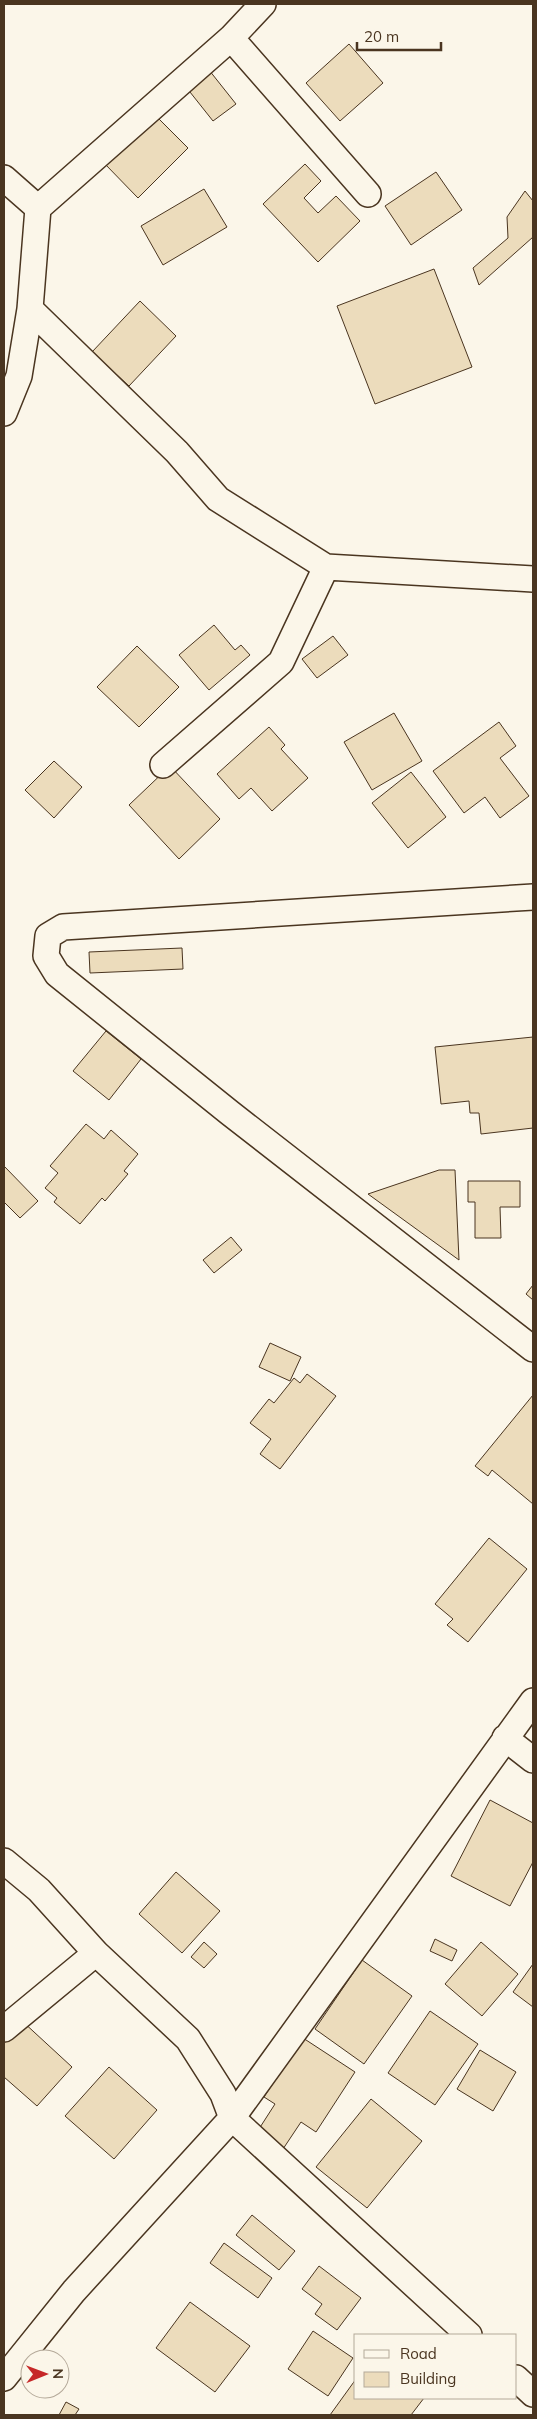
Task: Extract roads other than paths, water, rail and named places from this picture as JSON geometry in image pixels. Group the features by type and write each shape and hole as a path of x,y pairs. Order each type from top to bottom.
{"street":[{"path":"4,413 18,376 30,309 38,208 231,38 263,4"},
{"path":"231,38 368,194"},
{"path":"4,178 38,208"},
{"path":"30,309 177,452 218,499 326,567 533,579"},
{"path":"163,765 282,662 326,567"},
{"path":"533,897 63,927 48,936 46,956 57,974 230,1113 533,1349"},
{"path":"4,2378 74,2291 232,2118 533,1701"},
{"path":"506,1738 533,1760"},
{"path":"4,1861 39,1890 96,1953 188,2039 223,2094 232,2118 468,2334"},
{"path":"4,2029 96,1953"},
{"path":"517,2379 533,2394"},
{"path":"529,2415 533,2407"}]}
